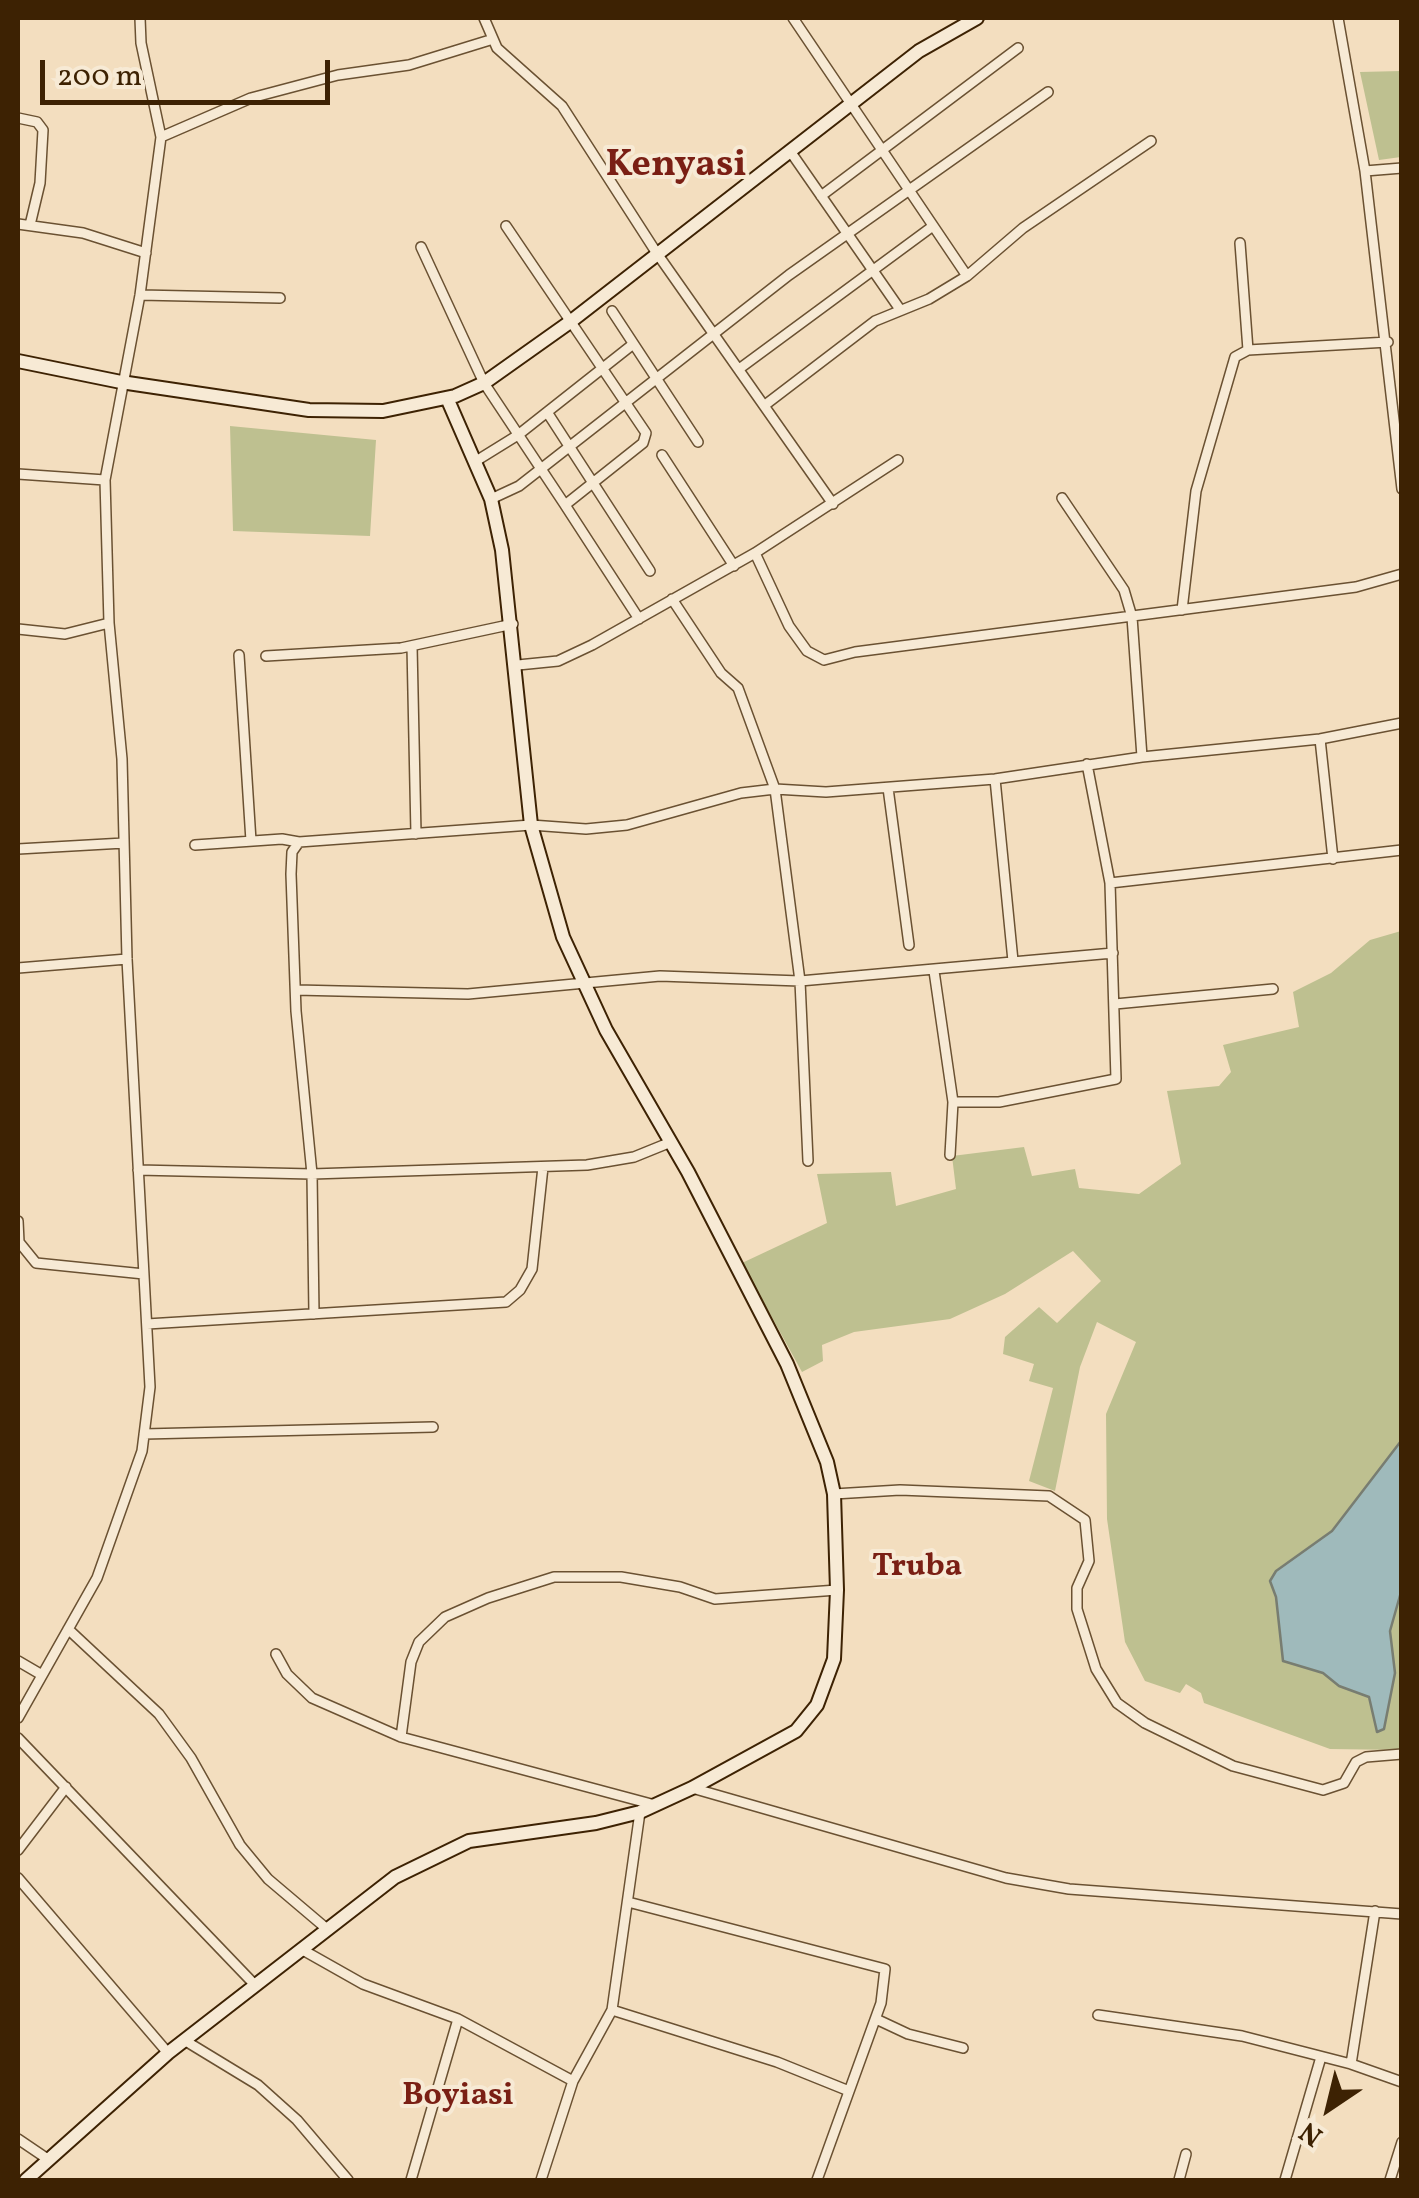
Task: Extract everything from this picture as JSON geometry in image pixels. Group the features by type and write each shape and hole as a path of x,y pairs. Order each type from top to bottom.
{"street":[{"path":"18,1718 97,1578 121,1518 144,1434 150,1387 127,959 122,759 109,622 105,480 140,295 161,137 141,44 140,18"},
{"path":"484,18 490,40 562,106 656,252 833,504"},
{"path":"793,18 967,276"},
{"path":"18,361 121,382 350,413 447,398 484,383 570,322 919,51 977,18"},
{"path":"1338,18 1396,376 1402,489"},
{"path":"161,137 252,98 338,74 409,66 490,40"},
{"path":"821,196 1018,48"},
{"path":"490,499 541,470 847,233 1048,92"},
{"path":"18,118 37,122 43,130 40,183 30,225"},
{"path":"765,405 875,321 929,299 967,276 1022,228 1151,141"},
{"path":"790,151 899,308"},
{"path":"1365,171 1402,168"},
{"path":"18,224 90,234 120,248 146,253"},
{"path":"506,226 626,402 646,438 565,505"},
{"path":"739,369 933,226"},
{"path":"1240,242 1248,350"},
{"path":"421,247 484,383 639,619"},
{"path":"140,295 280,298"},
{"path":"612,312 698,442"},
{"path":"1182,610 1196,491 1230,366 1248,350 1388,342"},
{"path":"476,460 518,435 632,345"},
{"path":"33,2179 168,2053 395,1877 468,1841 640,1812 692,1788 784,1738 808,1718 828,1684 834,1659 838,1590 834,1494 803,1395 671,1142 583,984 563,937 531,825 513,624 490,499 447,398"},
{"path":"547,412 650,571"},
{"path":"662,455 734,566"},
{"path":"518,665 558,661 639,619 734,566 898,460"},
{"path":"18,474 105,480"},
{"path":"1062,498 1112,568 1132,617 1142,756"},
{"path":"755,553 789,626 808,651 824,660 855,652 1356,587 1402,574"},
{"path":"672,599 721,673 738,688 775,789 800,981 808,1160"},
{"path":"18,629 65,634 109,622"},
{"path":"266,656 412,646 513,624"},
{"path":"412,646 416,834"},
{"path":"238,656 251,841"},
{"path":"195,845 299,842 531,825 586,829 627,825 741,793 775,789 826,792 995,778 1142,756 1320,739 1402,723"},
{"path":"1320,739 1333,859"},
{"path":"953,1102 999,1102 1112,1082 1116,1073 1110,883 1087,764"},
{"path":"995,778 1012,960"},
{"path":"888,788 909,946"},
{"path":"299,842 291,857 296,990 312,1174 314,1314"},
{"path":"18,850 124,843"},
{"path":"1110,883 1402,850"},
{"path":"296,990 468,994 660,976 800,981 1113,953"},
{"path":"18,969 127,959"},
{"path":"934,971 953,1102 950,1154"},
{"path":"1115,1004 1272,988"},
{"path":"138,1170 312,1174 542,1167 634,1157 671,1142"},
{"path":"146,1324 506,1302 520,1290 532,1270 542,1167"},
{"path":"18,1221 19,1242 36,1264 144,1274"},
{"path":"144,1434 433,1427"},
{"path":"834,1494 900,1490 1048,1496 1084,1520 1089,1561 1077,1588 1078,1609 1096,1669 1118,1702 1145,1723 1234,1766 1323,1790 1344,1783 1356,1762 1366,1757 1402,1754"},
{"path":"401,1737 411,1662 419,1642 445,1617 488,1598 554,1576 621,1577 680,1586 715,1599 838,1590"},
{"path":"68,1629 158,1714 191,1758 240,1845 268,1879 327,1928"},
{"path":"276,1654 287,1674 312,1698 401,1737 655,1804"},
{"path":"18,1661 42,1675"},
{"path":"18,1738 254,1985"},
{"path":"18,1850 66,1787"},
{"path":"692,1788 1006,1878 1068,1889 1402,1914"},
{"path":"541,2180 573,2081 612,2010 640,1812"},
{"path":"18,1878 168,2053"},
{"path":"628,1902 879,1964 885,1970 876,2019 817,2180"},
{"path":"1350,2064 1375,1911"},
{"path":"301,1949 363,1984 458,2018 573,2081"},
{"path":"612,2010 777,2062 849,2091"},
{"path":"1098,2015 1242,2036 1402,2082"},
{"path":"411,2180 458,2018"},
{"path":"876,2019 908,2034 964,2048"},
{"path":"184,2040 258,2085 297,2120 348,2180"},
{"path":"1285,2180 1321,2056"},
{"path":"18,2139 49,2160"},
{"path":"1390,2180 1402,2142"},
{"path":"1179,2180 1186,2154"}],"green space":[{"path":"1401,71 1401,157 1379,160 1360,72"},
{"path":"230,426 376,440 370,536 233,531"},
{"path":"1401,931 1401,1441 1331,1531 1276,1570 1270,1582 1276,1597 1283,1661 1324,1673 1339,1686 1369,1697 1377,1731 1384,1728 1395,1673 1390,1630 1401,1592 1401,1750 1330,1749 1204,1703 1201,1693 1186,1684 1180,1693 1145,1681 1125,1642 1107,1519 1106,1414 1136,1342 1097,1322 1080,1367 1055,1491 1029,1481 1053,1388 1029,1381 1034,1364 1003,1354 1005,1337 1039,1307 1057,1323 1101,1281 1073,1251 1005,1294 950,1319 854,1332 822,1345 823,1361 802,1372 742,1263 827,1223 817,1174 891,1172 896,1206 956,1189 952,1156 1024,1147 1032,1176 1075,1169 1079,1188 1139,1194 1181,1164 1167,1091 1219,1086 1231,1072 1223,1045 1299,1027 1293,992 1331,973 1370,940"}],"water":[{"path":"1401,1441 1401,1592 1390,1631 1395,1673 1384,1729 1377,1732 1369,1697 1339,1686 1323,1673 1283,1661 1276,1597 1270,1581 1276,1571 1332,1531"}],"district":[{"name":"Kenyasi","path":"676,168"},
{"name":"Truba","path":"917,1569"},
{"name":"Boyiasi","path":"458,2098"}]}
